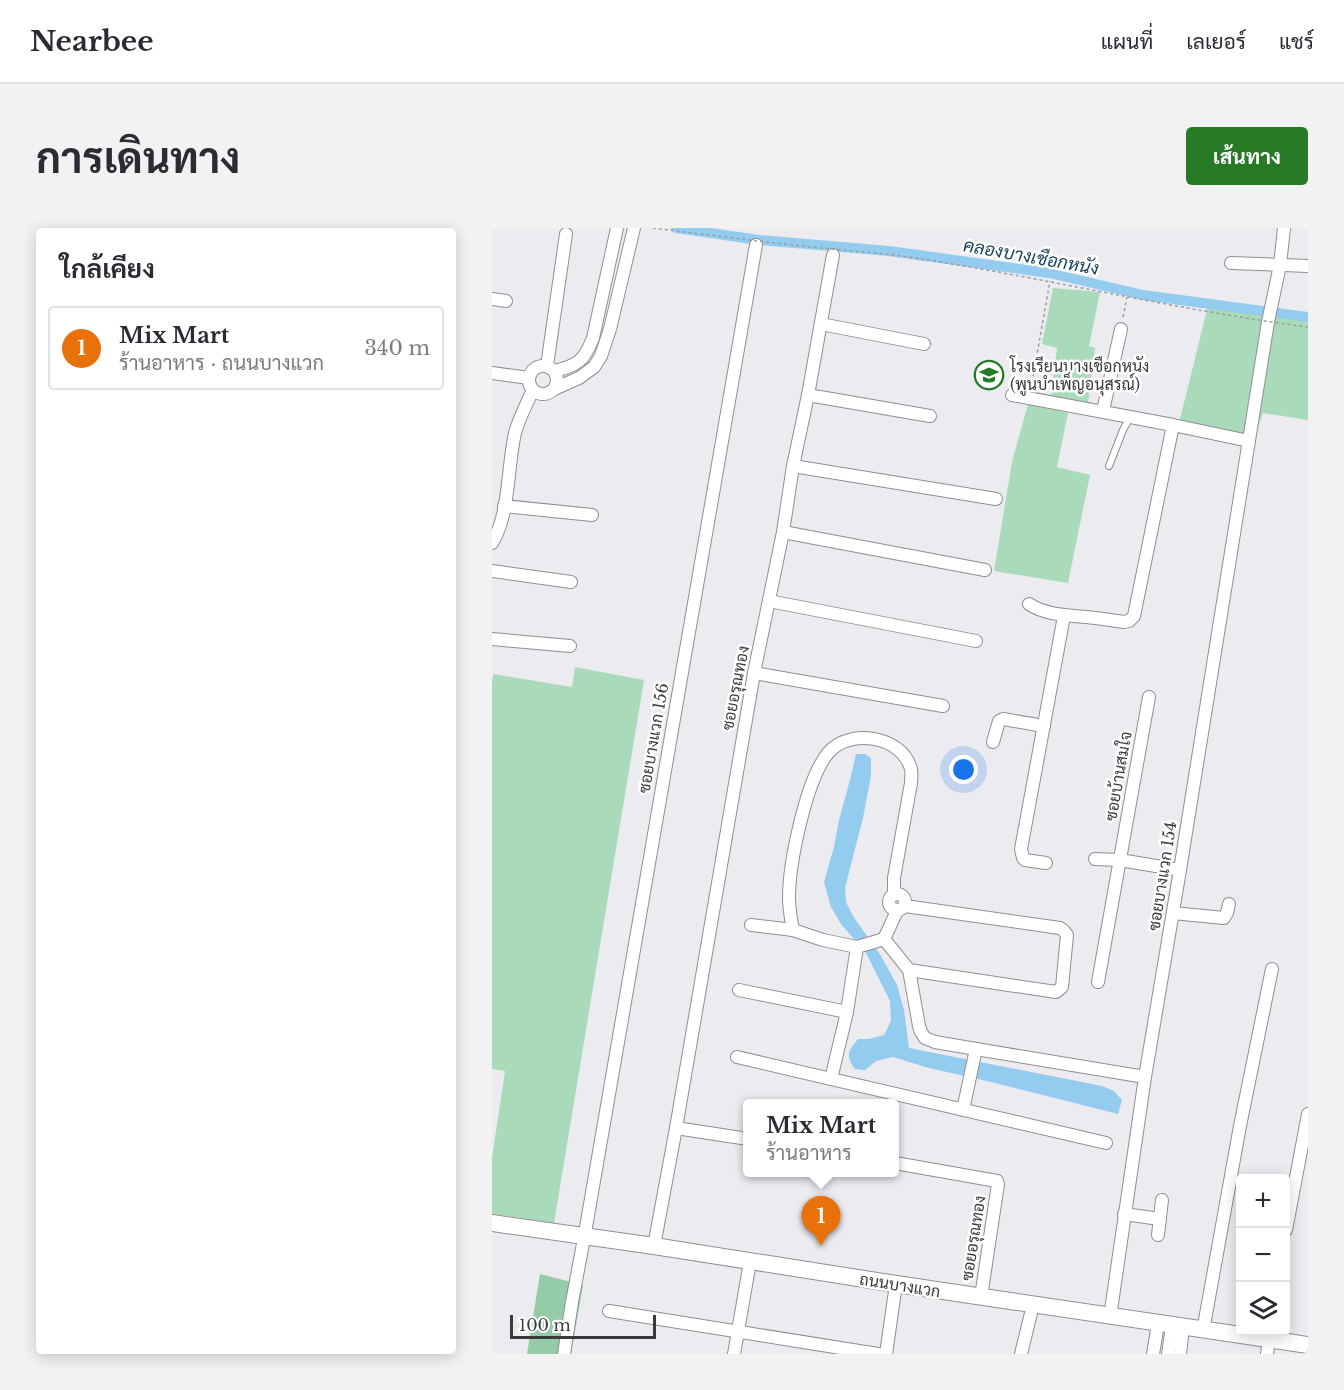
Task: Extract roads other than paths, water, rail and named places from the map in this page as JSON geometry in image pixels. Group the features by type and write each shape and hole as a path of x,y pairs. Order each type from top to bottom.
{"main road":[{"name":"ถนนบางแวก","path":"492,1223 1308,1346"}],"street":[{"path":"617,228 588,352 580,362 566,368 538,367 534,369 529,378 530,387 537,393 547,394 579,378 594,367 601,356 610,329 634,228"},
{"name":"ซอยบางแวก 154","path":"1110,1317 1145,1077 1273,293 1280,266 1284,228"},
{"path":"554,389 558,380 551,369 566,234"},
{"name":"ซอยบางแวก 156","path":"564,1354 756,245"},
{"name":"ซอยอรุณทอง","path":"654,1246 754,673 783,532 793,465 833,255"},
{"path":"1231,263 1308,266"},
{"path":"492,299 506,301"},
{"path":"821,324 924,344"},
{"path":"1103,411 1121,329"},
{"path":"492,373 529,378"},
{"path":"492,543 502,520 519,417 533,390"},
{"path":"808,394 930,416"},
{"path":"1012,395 1249,441"},
{"path":"1029,604 1037,609 1064,616 1130,621 1134,616 1173,425"},
{"path":"793,465 996,500"},
{"path":"504,506 592,515"},
{"path":"783,532 986,570"},
{"path":"492,571 572,582"},
{"path":"769,601 976,641"},
{"path":"1046,863 1025,860 1021,849 1064,616"},
{"path":"492,639 570,646"},
{"path":"754,673 943,706"},
{"name":"ซอยบ้านสมใจ","path":"1098,982 1149,697"},
{"path":"993,742 999,721 1003,719 1044,726"},
{"path":"793,930 789,896 797,836 808,796 821,763 831,749 847,740 859,738 882,741 899,750 911,768 911,783 894,878 894,895 889,904 892,909 901,908 1060,928 1067,935 1062,987 1056,992 909,970"},
{"path":"1095,859 1120,860 1180,870"},
{"path":"1173,913 1224,918 1229,904"},
{"path":"751,925 793,930 822,939 858,946 879,941 901,908"},
{"path":"879,941 909,970 921,1032 926,1038 975,1054 1145,1077"},
{"path":"831,1079 847,1012 858,946"},
{"path":"1203,1331 1240,1126 1272,969"},
{"path":"739,990 847,1012"},
{"path":"963,1110 975,1054"},
{"path":"737,1057 1106,1143"},
{"path":"1286,1228 1308,1114"},
{"path":"676,1128 743,1138"},
{"name":"ซอยอรุณทอง","path":"899,1164 997,1181 997,1195 981,1297"},
{"path":"1158,1235 1162,1200"},
{"path":"1124,1214 1160,1219"},
{"path":"734,1354 750,1262"},
{"path":"886,1354 896,1284"},
{"path":"1021,1354 1033,1305"},
{"path":"609,1311 878,1354"},
{"path":"1153,1354 1171,1326"},
{"path":"1168,1354 1171,1326"},
{"path":"1171,1326 1180,1354"}],"lane":[{"path":"1109,466 1130,417"}],"water":[{"path":"856,754 865,754 871,758 871,776 845,888 846,902 897,985 904,1010 909,1048 1102,1086 1114,1091 1122,1100 1118,1114 929,1068 893,1057 876,1061 865,1070 855,1069 849,1053 858,1039 884,1035 891,1021 890,1001 866,953 841,924 831,907 824,882"}],"waterway":[{"name":"คลองบางเชือกหนัง","path":"676,228 759,240 889,251 1049,273 1143,295 1308,317"}],"place":[{"name":"โรงเรียนบางเชือกหนัง (พูนบำเพ็ญอนุสรณ์)","path":"989,375"},
{"name":"Mix Mart","path":"821,1246"}]}
